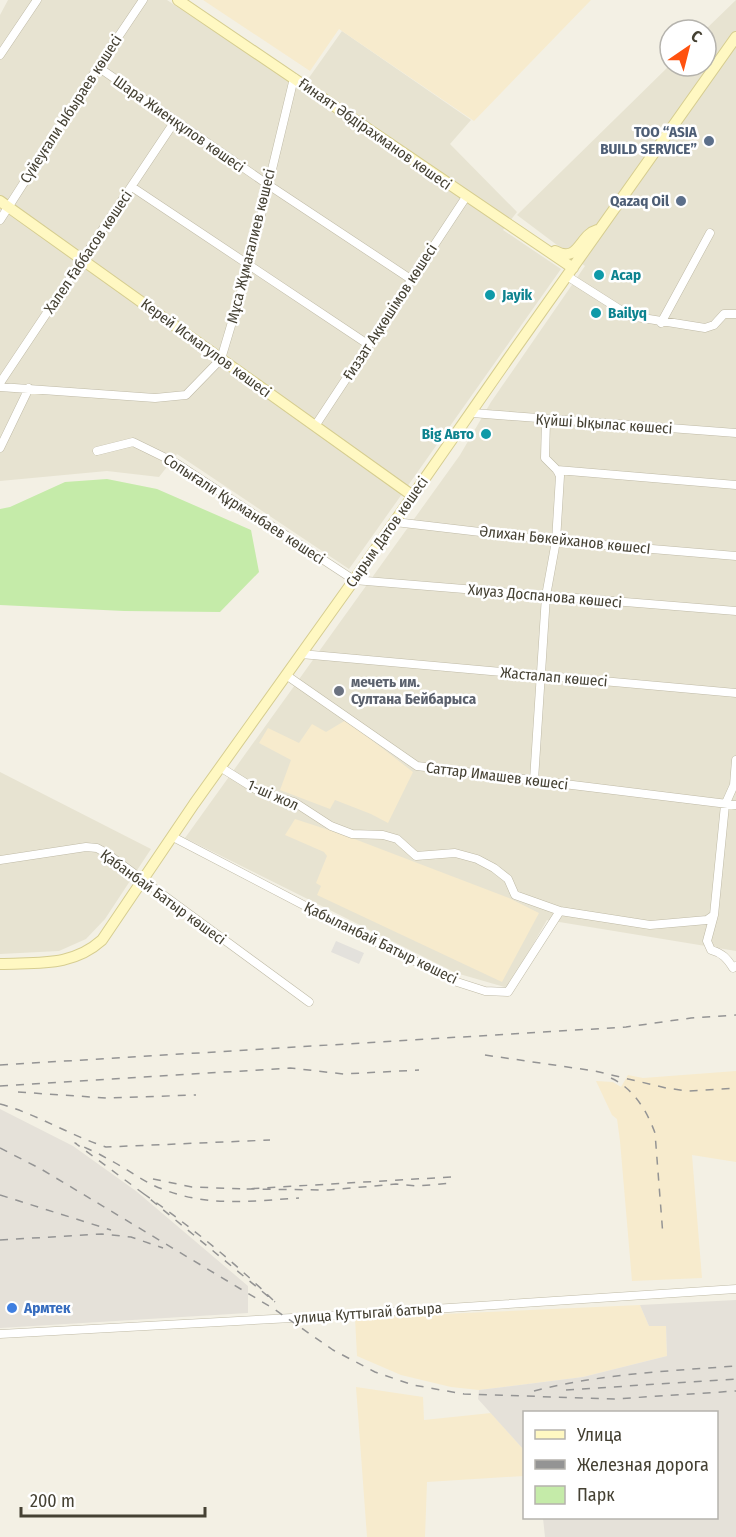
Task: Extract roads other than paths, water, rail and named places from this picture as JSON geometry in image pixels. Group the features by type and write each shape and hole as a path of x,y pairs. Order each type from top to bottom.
{"main road":[{"name":"Ғинаят Әбдірахманов көшесі","path":"178,0 534,241 570,272"},
{"name":"Сырым Датов көшесі","path":"0,964 66,961 82,955 102,940 220,767 736,37"},
{"name":"Керей Исмагулов көшесі","path":"4,204 413,496"},
{"path":"534,241 564,255 576,250 592,231 600,230"},
{"path":"534,241 554,261 561,272 558,281 546,298 545,309"}],"street":[{"path":"0,55 37,0"},
{"name":"Сүйеуғали Ыбыраев көшесi","path":"0,220 4,204 143,0"},
{"name":"Шара Жиенқұлов көшесі","path":"98,67 267,184 412,280"},
{"name":"Мұса Жұмағалиев көшесі","path":"0,385 155,398 186,395 221,359 249,265 294,78"},
{"name":"Халел Ғаббасов көшесі","path":"0,385 175,121"},
{"path":"132,187 369,345"},
{"name":"Ғиззат Ақкөшімов көшесi","path":"315,426 466,197"},
{"path":"661,322 710,233"},
{"path":"570,272 630,316 705,328 714,325 724,314 736,314"},
{"path":"0,448 29,388"},
{"name":"Күйші Ықылас көшесі","path":"472,413 736,433"},
{"path":"534,780 546,596 556,541 560,477 557,470 545,458 546,420"},
{"name":"Сопығали Құрманбаев көшесі","path":"97,451 133,442 176,463 354,580"},
{"path":"557,470 736,485"},
{"name":"Әлихан Бөкейханов көшесI","path":"395,522 556,541 736,556"},
{"name":"Хиуаз Доспанова көшесі","path":"354,580 736,611"},
{"name":"Жасталап көшесі","path":"301,654 736,693"},
{"name":"Саттар Имашев көшесі","path":"286,675 417,766 736,805"},
{"path":"736,760 734,785 725,805 714,915 707,941 711,950 719,952 733,968 736,966"},
{"name":"1-ші жол","path":"220,767 260,792 294,802 332,826 352,834 383,835 397,839 416,856 455,853 477,859 494,868 507,879 515,895 560,911"},
{"name":"Қабыланбай Батыр көшесі","path":"173,837 336,922 458,982 485,991 508,992 560,911"},
{"name":"Қабанбай Батыр көшесі","path":"0,860 86,847 97,848 309,1002"},
{"path":"560,911 650,925 707,920 714,915"},
{"name":"улица Куттыгай батыра","path":"0,1334 311,1317 736,1289"}],"railway":[{"path":"0,1065 626,1027 691,1018 736,1015"},
{"path":"485,1055 595,1071 688,1091 736,1088"},
{"path":"0,1086 290,1068 344,1074 419,1070"},
{"path":"611,1078 639,1101 655,1133 663,1236"},
{"path":"18,1092 106,1098 196,1095"},
{"path":"0,1104 27,1113 106,1147 270,1140"},
{"path":"144,1194 75,1143 150,1184 198,1199 232,1202 299,1198"},
{"path":"0,1148 41,1169 274,1309 333,1350 375,1372 413,1385 464,1394 614,1399 736,1391"},
{"path":"451,1177 245,1189 329,1190 396,1184 418,1186 451,1183"},
{"path":"153,1179 192,1187 245,1189"},
{"path":"273,1300 211,1244 144,1194 275,1302"},
{"path":"0,1195 111,1230"},
{"path":"0,1240 102,1234 131,1237 163,1248"},
{"path":"534,1391 609,1377 736,1366"},
{"path":"566,1390 736,1379"}],"place":[{"name":"TOO “ASIA BUILD SERVICE”","path":"709,141"},
{"name":"Qazaq Oil","path":"681,201"},
{"name":"Асар","path":"599,275"},
{"name":"Jayik","path":"490,295"},
{"name":"Bailyq","path":"596,313"},
{"name":"Big Авто","path":"486,434"},
{"name":"мечеть им. Султана Бейбарыса","path":"339,691"},
{"name":"Армтек","path":"12,1308"}]}
